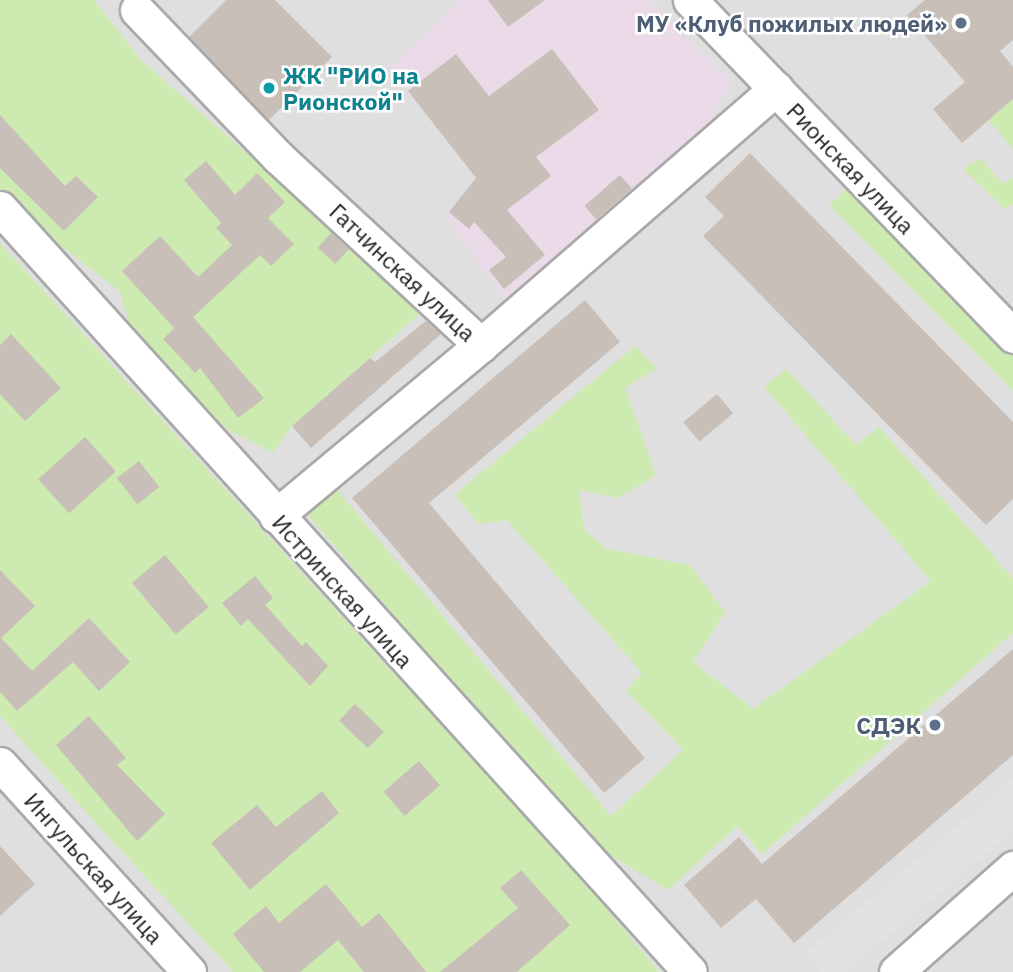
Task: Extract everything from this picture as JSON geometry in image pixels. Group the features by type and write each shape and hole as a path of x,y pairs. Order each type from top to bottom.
{"street":[{"name":"Рионская улица","path":"690,0 1013,336"},
{"name":"Гатчинская улица","path":"137,10 278,157 481,345 276,516"},
{"path":"481,345 776,89"},
{"name":"Истринская улица","path":"0,208 690,972"},
{"name":"Ингульская улица","path":"0,764 189,972"},
{"path":"896,972 1013,868"}],"shaded area":[{"path":"0,0 1013,0 1013,972 0,972"},
{"path":"461,0 648,0 731,82 700,139 510,308 444,213 480,184 392,66"},
{"path":"1013,779 1013,831 845,972 822,972 805,954"}],"green space":[{"path":"0,0 94,0 140,59 244,151 310,192 421,313 292,426 273,453 208,420 133,334 119,291 28,220 0,189"},
{"path":"1013,99 1013,149 988,120"},
{"path":"980,158 1003,184 1013,177 1013,204 1005,209 963,169"},
{"path":"854,182 1013,341 1013,391 829,205"},
{"path":"0,243 584,881 659,972 233,972 123,853 0,716"},
{"path":"635,346 657,368 625,388 656,475 618,498 579,490 584,530 607,549 690,565 725,612 693,662 753,709 931,581 764,387 786,369 856,445 879,427 1013,578 1013,633 762,854 737,826 668,890 585,840 302,508 332,484 611,816 683,750 626,691 642,673 507,520 479,524 454,495"}],"building":[{"name":"ЖК \"РИО на Рионской\"","path":"226,0 275,0 332,57 269,120 189,37"},
{"path":"488,0 545,0 508,27"},
{"path":"925,0 1013,0 1013,40 1000,51 1013,67 1013,99 962,143 933,109 965,82 907,15"},
{"path":"552,49 599,110 536,157 551,176 507,210 545,255 504,289 489,270 506,257 474,222 469,229 449,212 476,178 408,91 456,54 489,96"},
{"path":"0,115 65,186 76,176 98,197 64,231 0,168"},
{"path":"750,153 1013,422 1013,499 986,525 703,236 724,216 705,197"},
{"path":"206,161 235,195 257,173 285,202 268,218 294,244 271,266 260,255 193,317 264,398 238,418 200,368 195,373 163,339 174,328 122,271 160,236 198,277 232,245 216,228 221,223 184,180"},
{"path":"620,175 632,189 596,219 585,206"},
{"path":"331,233 349,249 335,264 318,248"},
{"path":"585,300 620,342 429,503 645,758 604,793 352,498"},
{"path":"426,321 441,334 311,448 292,426 370,358 375,362"},
{"path":"11,334 61,388 25,421 0,394 0,345"},
{"path":"717,394 733,413 699,441 683,422"},
{"path":"85,437 116,471 69,513 38,479"},
{"path":"139,461 159,487 137,504 117,478"},
{"path":"165,555 209,607 176,635 132,583"},
{"path":"0,570 35,606 1,638 32,671 89,618 130,662 99,691 73,662 17,711 0,692"},
{"path":"255,576 273,598 265,605 302,646 306,642 328,666 310,686 248,619 241,626 222,603"},
{"path":"1013,649 1013,755 794,943 756,899 721,928 684,885 739,837 762,864"},
{"path":"355,704 384,732 368,748 339,721"},
{"path":"89,716 126,758 117,765 165,814 137,841 56,745"},
{"path":"419,761 440,785 405,816 384,792"},
{"path":"322,791 339,813 250,890 211,843 257,805 276,827"},
{"path":"0,846 35,884 0,916"},
{"path":"521,870 570,925 517,972 440,972 518,908 500,888"},
{"path":"326,884 362,927 379,913 426,972 364,972 338,940 300,972 264,972 233,934 266,906 279,923"}],"place":[{"name":"МУ «Клуб пожилых людей»","path":"961,23"},
{"name":"ЖК \"РИО на Рионской\"","path":"269,88"},
{"name":"СДЭК","path":"935,725"}]}
